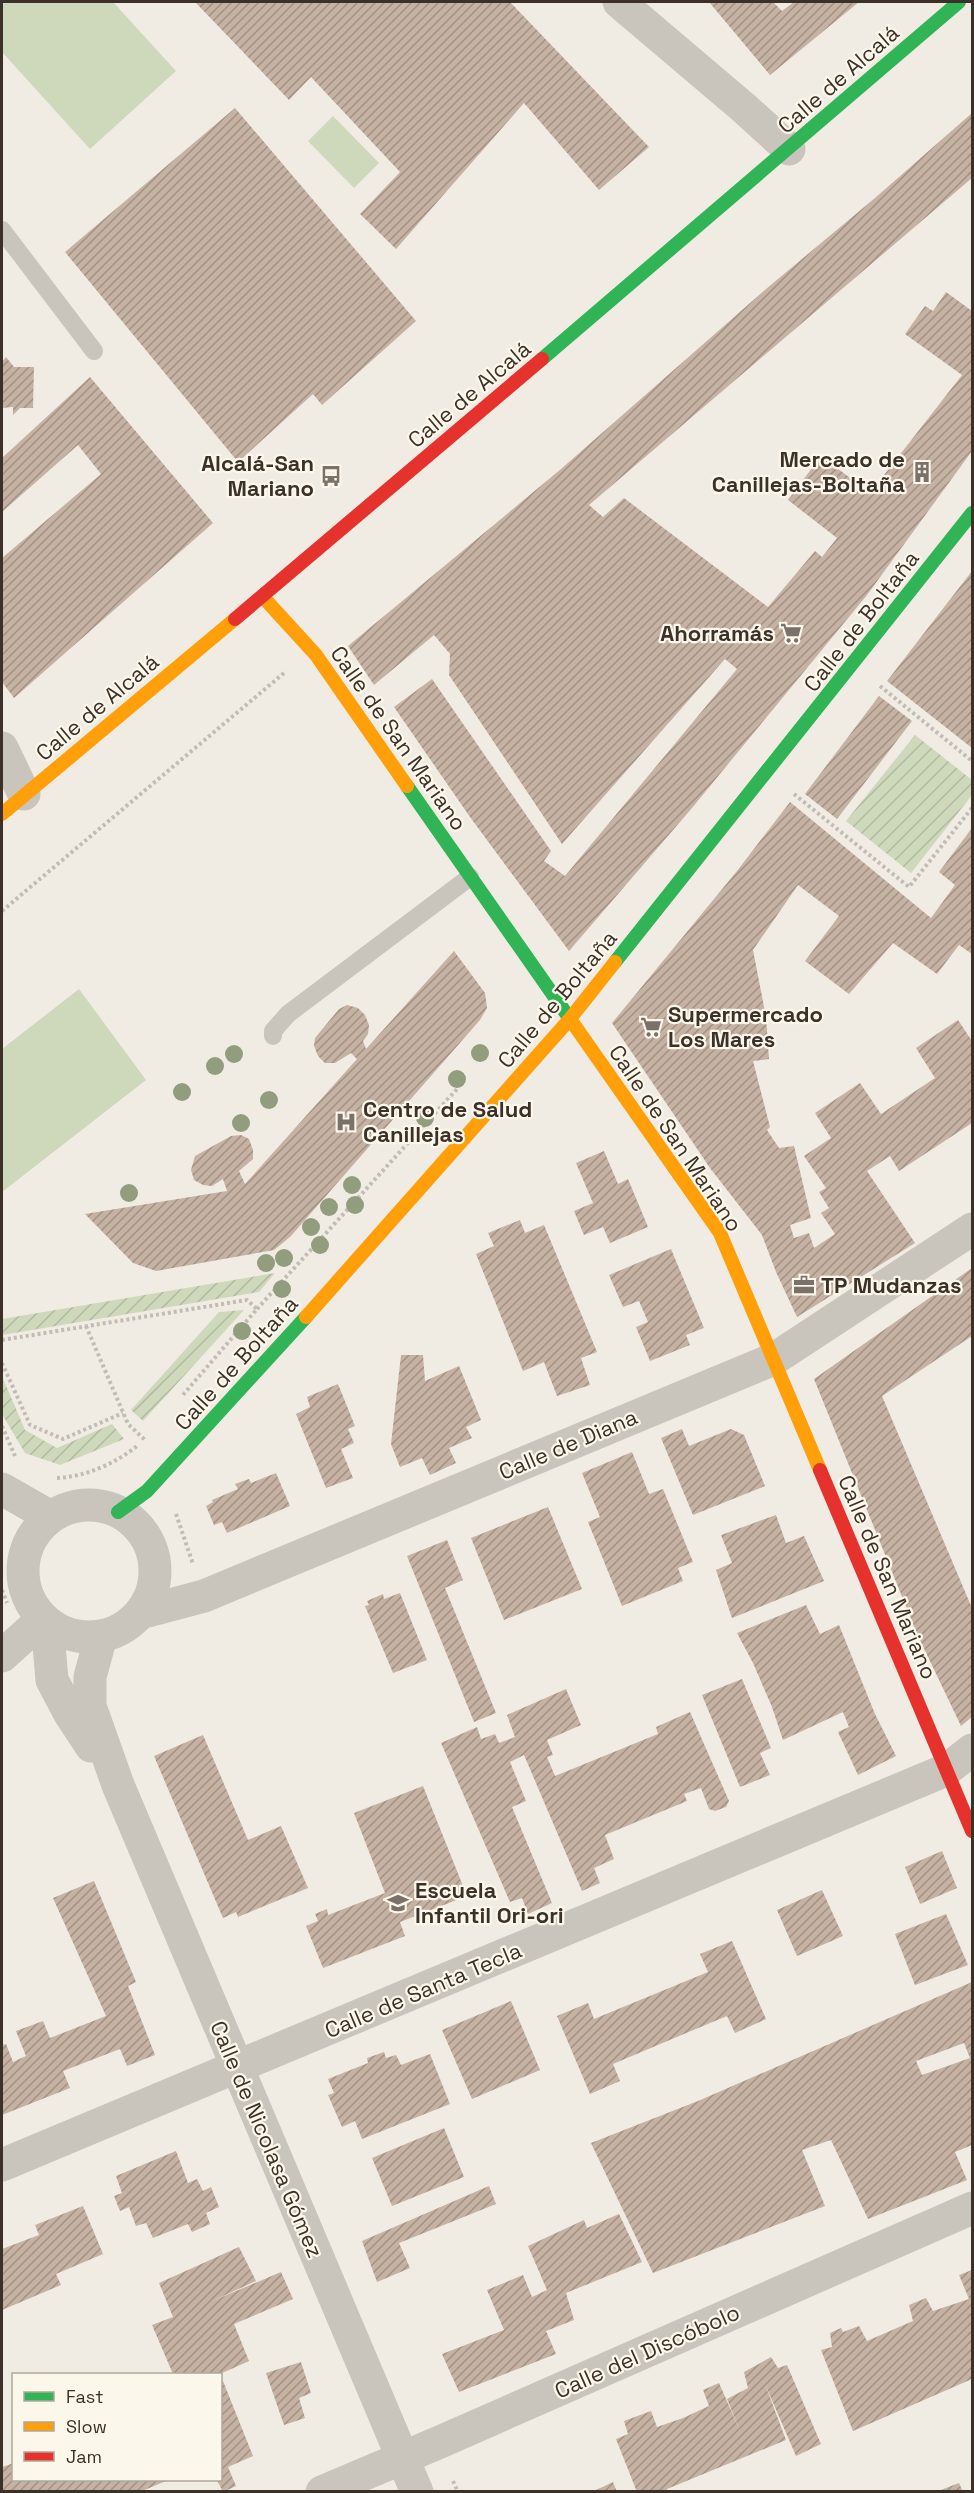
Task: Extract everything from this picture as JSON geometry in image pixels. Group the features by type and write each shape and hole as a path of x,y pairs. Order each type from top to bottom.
{"street":[{"path":"619,2 789,149"},
{"name":"Calle de Alcalá","path":"13,804 263,597 958,2"},
{"name":"Calle de Boltaña","path":"118,1512 147,1491 172,1465 408,1204 569,1020 972,513"},
{"name":"Calle de San Mariano","path":"263,597 316,655 720,1233 972,1832"},
{"path":"2,748 13,804"},
{"name":"Calle de Diana","path":"140,1613 204,1596 774,1359 972,1229"},
{"path":"14,1488 51,1517"},
{"path":"2,1539 32,1606 45,1621 63,1632 82,1637 101,1636 115,1632 129,1624 140,1613 152,1591 155,1565 151,1549 144,1533 118,1512 102,1506 84,1505 67,1509 51,1517 36,1531 27,1549 23,1570 25,1590"},
{"path":"2,1656 45,1621"},
{"name":"Calle de Nicolasa Gómez","path":"45,1621 52,1680 70,1714 118,1785"},
{"name":"Calle de Nicolasa Gómez","path":"101,1636 90,1677 90,1706 118,1785 417,2492"},
{"name":"Calle de Santa Tecla","path":"2,2165 946,1770 972,1750"},
{"name":"Calle del Discóbolo","path":"322,2492 972,2208"}],"lane":[{"path":"2,230 94,351"},
{"path":"273,1036 273,1032 288,1014 470,877"}],"path":[{"path":"854,664 972,761"},
{"path":"2,911 286,671"},
{"path":"768,772 909,887 972,808"},
{"path":"174,1405 257,1309 463,1083"},
{"path":"2,1341 247,1300 257,1309"},
{"path":"86,1326 128,1424 172,1465"},
{"path":"2,1363 30,1425 63,1439 123,1413"},
{"path":"2,1426 14,1488 68,1478 120,1460 152,1431"}],"green space":[{"path":"2,2 113,2 176,71 90,149 2,52"},
{"path":"333,116 379,163 354,188 308,141"},
{"path":"915,735 972,780 972,795 911,873 846,821"},
{"path":"79,989 146,1080 2,1192 2,1049"},
{"path":"275,1273 259,1292 2,1335 2,1319"},
{"path":"244,1310 143,1421 131,1410 219,1312"},
{"path":"2,1376 25,1430 57,1448 112,1424 124,1439 60,1465 25,1453 2,1414"}],"building":[{"path":"195,2 510,2 649,147 599,190 524,103 396,249 360,214 400,172 311,77 289,100"},
{"path":"709,2 773,2 782,11 794,2 859,2 770,75"},
{"path":"235,108 416,321 322,405 313,394 238,462 65,252"},
{"path":"972,113 972,178 589,505 603,517 624,498 768,607 815,551 822,557 837,538 788,500 821,456 870,493 962,375 905,334 925,306 933,311 946,292 972,311 972,451 867,595 692,808 569,951 470,817 394,707 432,679 551,851 544,861 565,876 737,669 725,659 562,844 449,675 450,654 434,635 374,685 348,646 561,469 766,289"},
{"path":"6,357 14,367 34,367 33,408 20,408 13,415 13,407 2,408 2,362"},
{"path":"90,377 213,523 14,698 2,682 2,558 101,474 78,445 2,512 2,458"},
{"path":"972,571 972,748 887,681"},
{"path":"879,696 912,721 837,819 805,794"},
{"path":"790,802 931,918 955,885 939,872 972,828 972,954 959,945 937,974 893,943 849,994 805,961 839,916 798,885 753,950 766,1017 769,1059 753,1061 770,1127 767,1130 779,1148 794,1146 811,1218 790,1225 794,1238 809,1233 814,1248 835,1234 821,1213 829,1208 819,1192 826,1188 804,1156 831,1138 815,1113 860,1083 881,1114 935,1078 916,1048 958,1020 972,1041 972,1123 899,1171 890,1156 867,1171 915,1243 797,1317 762,1235 710,1168 612,1023 737,871"},
{"name":"Centro de Salud Canillejas","path":"454,951 485,993 487,1008 480,1020 290,1237 274,1250 156,1271 133,1263 85,1214 227,1191 223,1179 212,1186 203,1185 194,1180 191,1170 195,1156 231,1136 241,1135 249,1139 253,1150 253,1159 239,1171 245,1184 357,1059 351,1053 335,1063 325,1063 318,1056 314,1046 315,1038 339,1009 347,1005 358,1008 365,1015 369,1025 368,1034 363,1041 366,1049"},
{"path":"604,1151 618,1184 628,1179 648,1227 610,1243 603,1227 584,1235 574,1211 593,1203 576,1163"},
{"path":"520,1220 525,1233 544,1225 597,1352 581,1358 590,1385 557,1396 544,1362 523,1371 476,1254 494,1246 488,1233"},
{"path":"671,1249 704,1328 686,1335 690,1345 650,1361 636,1327 648,1322 639,1301 623,1307 609,1275"},
{"path":"972,1268 972,1336 882,1396 972,1608 972,1717 961,1726 918,1636 814,1379"},
{"path":"401,1355 423,1355 425,1381 459,1366 481,1420 466,1427 472,1438 449,1448 456,1463 430,1475 422,1458 400,1467 391,1444"},
{"path":"338,1384 355,1426 348,1429 354,1443 341,1449 353,1478 326,1488 296,1414 310,1407 307,1397"},
{"path":"682,1429 689,1446 731,1429 744,1435 765,1486 693,1515 661,1438"},
{"path":"632,1452 649,1494 663,1489 693,1562 678,1568 683,1581 622,1606 588,1522 600,1517 582,1473"},
{"path":"276,1473 290,1506 227,1533 222,1522 214,1525 206,1506 213,1502 212,1500 238,1489 235,1484 249,1479 251,1483"},
{"path":"548,1507 582,1589 504,1620 471,1538"},
{"path":"776,1515 786,1543 804,1536 824,1581 732,1618 716,1570 732,1563 721,1535"},
{"path":"447,1540 463,1580 445,1588 496,1713 474,1722 407,1556"},
{"path":"400,1593 427,1660 393,1673 365,1606 369,1605 367,1601 383,1594 384,1599"},
{"path":"806,1605 820,1634 839,1625 875,1714 896,1756 858,1775 838,1732 849,1727 843,1712 783,1740 772,1707 737,1633"},
{"path":"742,1679 771,1748 760,1753 770,1775 740,1787 702,1695"},
{"path":"566,1689 581,1725 547,1740 553,1755 547,1757 555,1776 658,1734 656,1727 690,1712 729,1801 726,1807 715,1811 709,1809 701,1788 684,1794 687,1801 605,1835 614,1859 594,1868 600,1883 582,1891 524,1755 510,1762 526,1801 512,1807 552,1903 528,1914 522,1898 510,1902 441,1743 477,1727 481,1739 495,1734 499,1743 515,1737 507,1715"},
{"path":"203,1735 248,1840 281,1826 308,1888 238,1917 236,1912 223,1918 154,1756"},
{"path":"423,1786 467,1896 400,1922 405,1936 323,1968 306,1926 318,1921 315,1914 327,1909 328,1915 385,1893 354,1813"},
{"path":"942,1851 957,1888 920,1904 905,1867"},
{"path":"94,1881 136,1982 128,1986 155,2055 127,2066 120,2049 63,2071 70,2088 2,2115 2,2045 6,2044 13,2062 26,2056 16,2031 43,2021 50,2038 106,2016 53,1898"},
{"path":"822,1890 843,1936 797,1956 777,1910"},
{"path":"946,1914 968,1965 915,1985 895,1934"},
{"path":"732,1941 766,2019 735,2033 727,2016 613,2064 620,2081 590,2094 557,2016 588,2003 594,2019 708,1972 700,1954"},
{"path":"972,1982 972,2145 955,2152 967,2180 868,2219 831,2140 802,2150 825,2206 653,2273 591,2143 698,2101","holes":["964,2043 970,2058 922,2075 916,2061"]},
{"path":"511,2001 540,2070 472,2099 442,2030"},
{"path":"384,2052 386,2058 396,2055 401,2065 430,2054 450,2104 362,2139 355,2121 342,2127 328,2095 334,2093 328,2079 368,2063 367,2058"},
{"path":"444,2128 464,2177 392,2206 372,2158"},
{"path":"176,2151 188,2183 197,2179 203,2191 211,2187 219,2207 206,2213 210,2224 192,2232 188,2224 153,2238 146,2223 136,2226 129,2207 120,2211 114,2196 122,2193 116,2176"},
{"path":"489,2186 496,2204 399,2243 410,2268 377,2282 362,2241"},
{"path":"83,2206 103,2254 56,2274 61,2285 2,2310 2,2249 39,2235 35,2225"},
{"path":"619,2214 642,2262 566,2293 574,2320 546,2331 556,2354 459,2392 442,2354 504,2330 487,2290 523,2275 532,2297 547,2290 528,2246 584,2220 587,2228"},
{"path":"239,2247 256,2281 210,2302 281,2272 293,2299 234,2324 249,2361 222,2373 173,2373 152,2325 173,2317 159,2283"},
{"path":"972,2270 972,2379 853,2431 821,2350 832,2347 830,2333 841,2328 843,2332 859,2326 867,2341 913,2321 909,2305 926,2298 933,2311 969,2299 959,2275"},
{"path":"771,2357 778,2368 787,2365 821,2444 796,2456 765,2384 786,2440 667,2489 668,2492 637,2492 616,2439 628,2434 624,2421 651,2411 657,2427 683,2418 709,2406 703,2390 719,2383 740,2431 727,2399 748,2388 744,2372"},
{"path":"301,2362 311,2393 299,2398 305,2418 284,2425 266,2373"},
{"path":"222,2378 253,2456 228,2467 236,2486 223,2492 218,2481 222,2481"},
{"path":"12,2464 12,2481 166,2481 140,2492 3,2492 2,2467"},
{"path":"613,2482 617,2492 592,2492"},
{"path":"959,2483 963,2492 938,2492 938,2491"}],"traffic: fast":[{"path":"542,359 959,2"},
{"path":"615,962 972,513"},
{"path":"407,786 570,1019"},
{"path":"118,1512 147,1491 306,1317"}],"traffic: slow":[{"path":"263,597 316,655 407,786"},
{"path":"2,814 235,619"},
{"path":"306,1317 569,1020 615,962"},
{"path":"570,1019 720,1233 820,1470"}],"traffic: jam":[{"path":"235,619 542,359"},
{"path":"820,1470 972,1831"}],"place":[{"name":"Mercado de Canillejas-Boltaña","path":"922,472"},
{"name":"Alcalá-San Mariano","path":"331,476"},
{"name":"Ahorramás","path":"791,633"},
{"name":"Supermercado Los Mares","path":"651,1027"},
{"name":"Centro de Salud Canillejas","path":"346,1122"},
{"name":"TP Mudanzas","path":"804,1285"},
{"name":"Escuela Infantil Ori-ori","path":"398,1903"}]}
